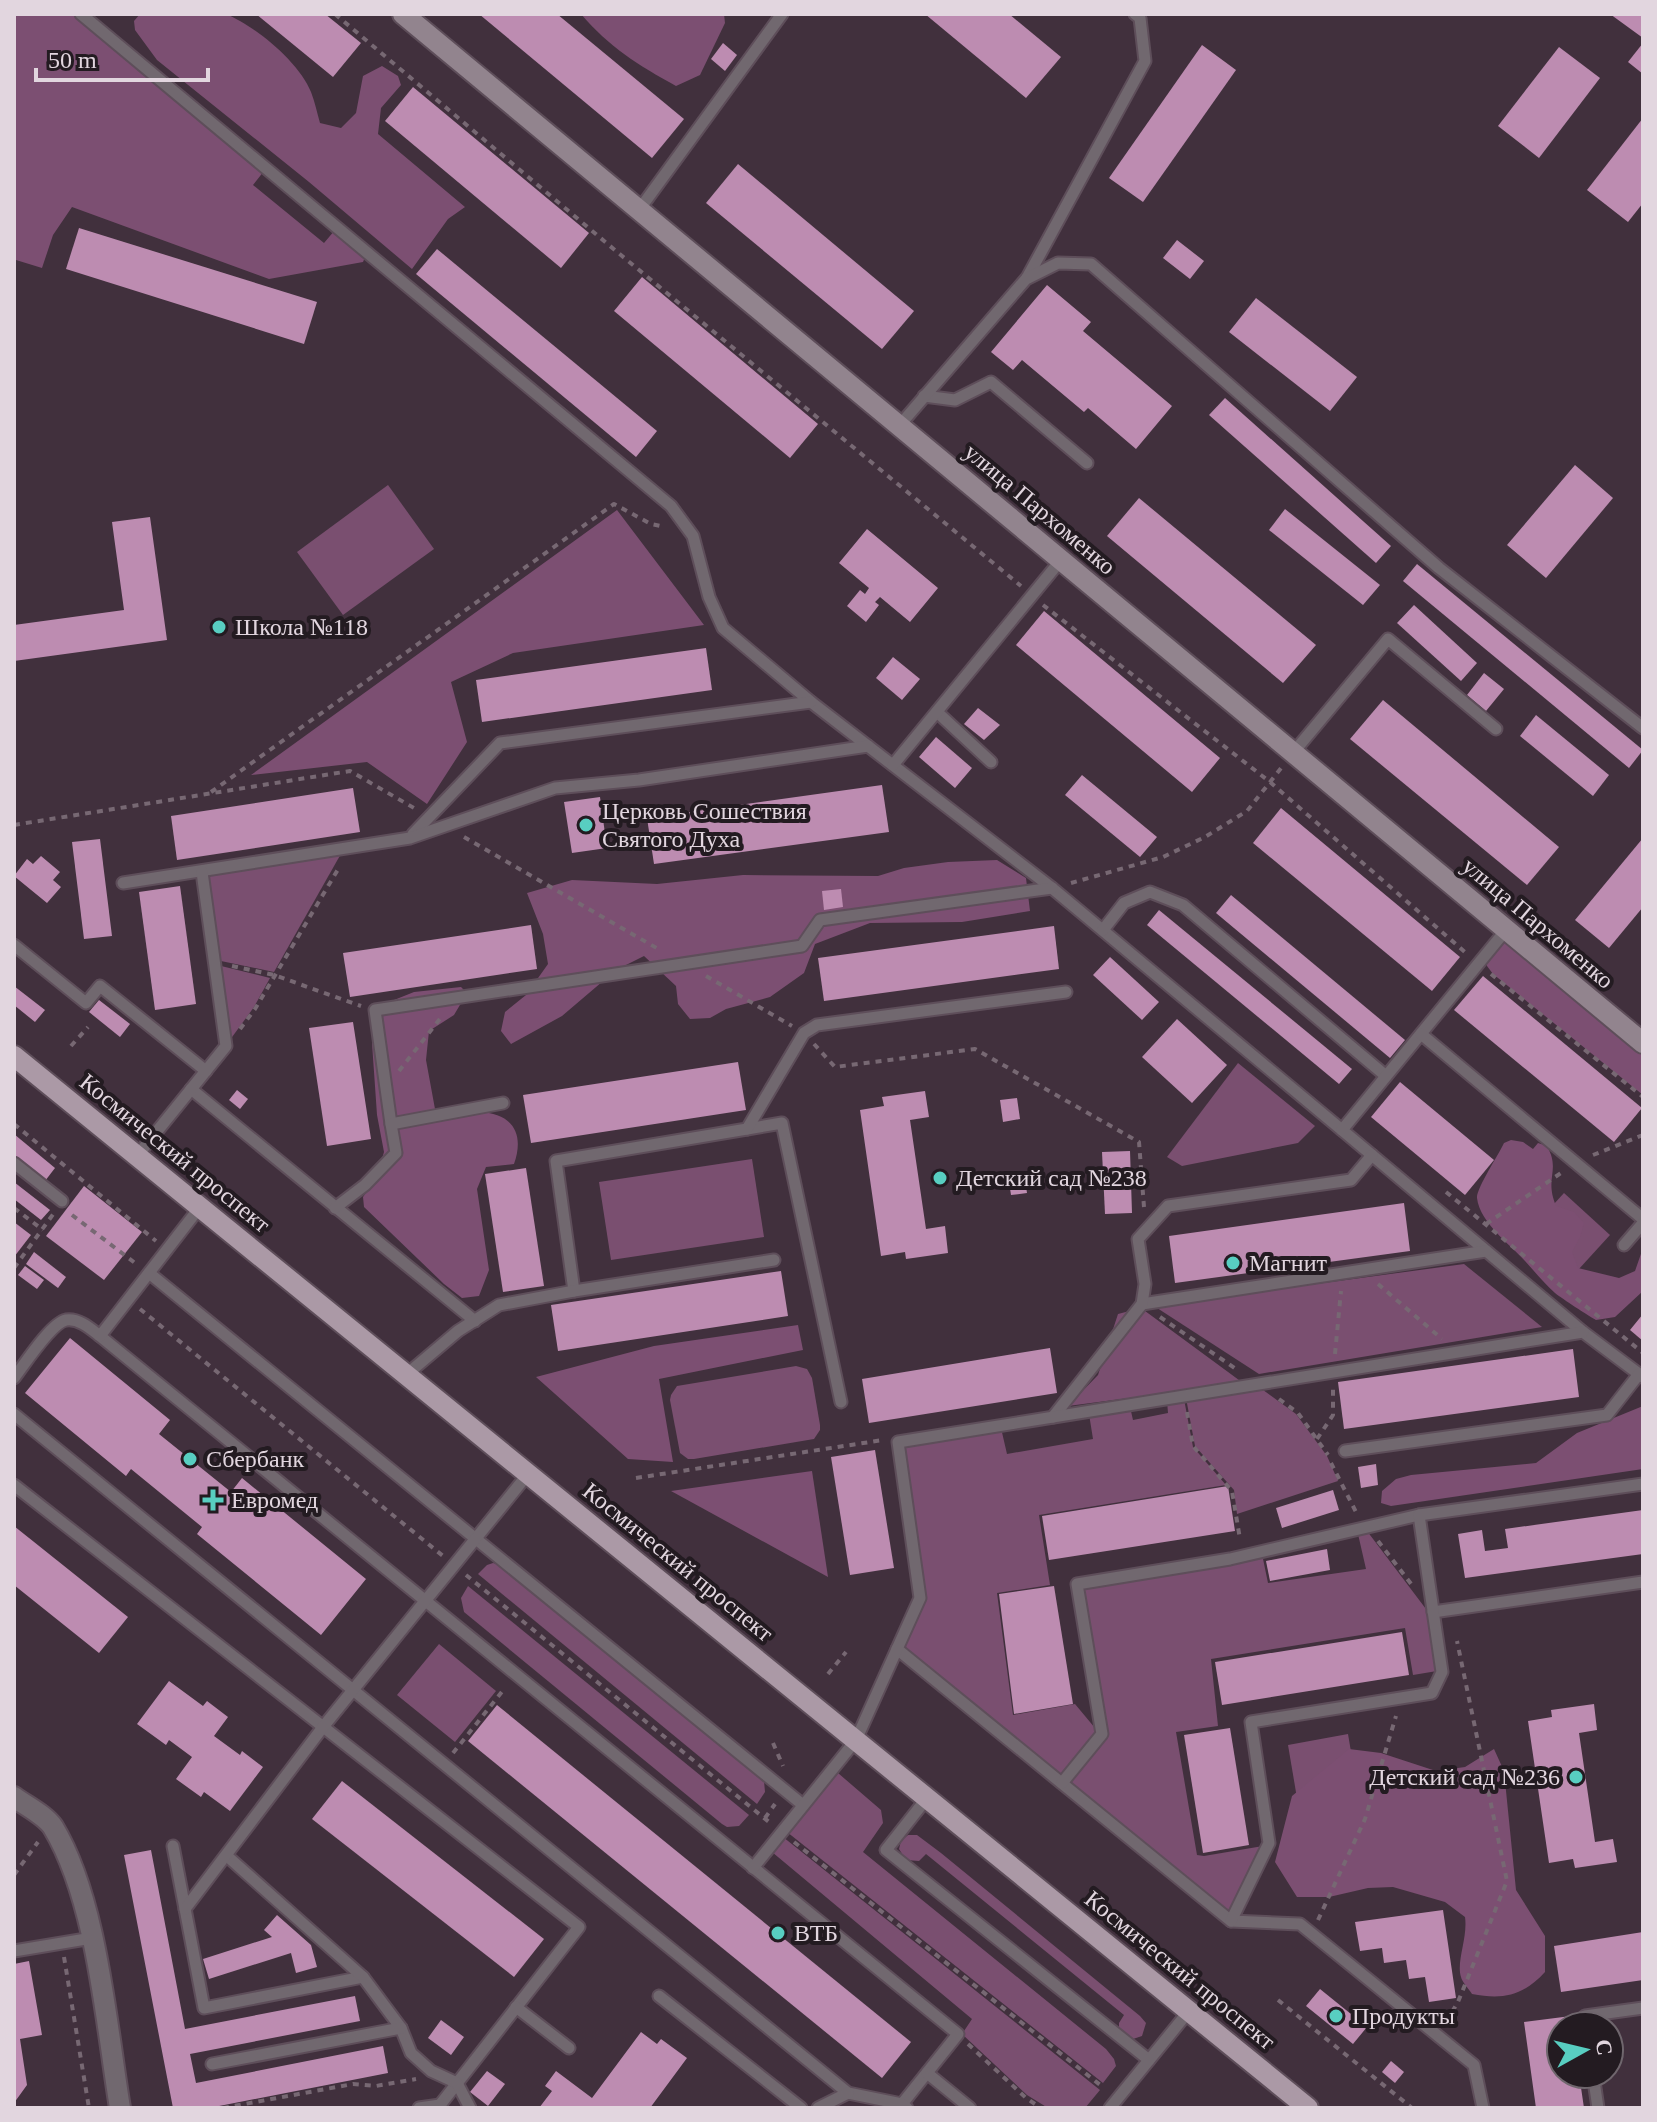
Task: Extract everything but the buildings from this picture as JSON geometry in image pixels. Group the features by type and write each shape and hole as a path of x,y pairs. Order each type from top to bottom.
{"main road":[{"name":"Космический проспект","path":"14,1056 1308,2108"}],"street":[{"name":"улица Пархоменко","path":"403,14 1643,1043"},
{"path":"14,1797 51,1824 78,1880 92,1938 120,2108"}],"lane":[{"path":"81,14 671,506 691,533 709,597 723,628 811,702 1052,888 1583,1332 1641,1376 1607,1415 1345,1451"},
{"path":"639,210 782,14"},
{"path":"899,426 1026,279 1145,61 1140,18 1135,14"},
{"path":"1026,279 1058,263 1091,264 1439,568 1643,728"},
{"path":"924,396 955,400 991,382 1087,463"},
{"path":"893,765 1061,560"},
{"path":"1293,753 1388,639 1496,729"},
{"path":"410,838 500,743 811,702"},
{"path":"937,712 991,762"},
{"path":"123,883 410,838 555,788 639,780 868,746"},
{"path":"137,1156 226,1046 202,872"},
{"path":"335,1208 365,1185 396,1153 375,1010 802,946 820,920 1052,888"},
{"path":"1103,930 1124,903 1150,892 1183,905 1386,1076"},
{"path":"1342,1130 1506,930"},
{"path":"14,945 86,1003 100,986 206,1071"},
{"path":"747,1129 804,1033 817,1025 1066,992"},
{"path":"1421,1034 1643,1221 1624,1245"},
{"path":"191,1089 475,1321"},
{"path":"391,1124 503,1103"},
{"path":"574,1291 556,1161 782,1123 841,1402"},
{"path":"1053,1417 1142,1304 1145,1284 1138,1239 1168,1206 1351,1180 1372,1155"},
{"path":"14,1163 62,1201"},
{"path":"100,1336 200,1207"},
{"path":"1142,1304 1486,1251"},
{"path":"406,1375 458,1331 499,1305 774,1260"},
{"path":"149,1273 803,1805"},
{"path":"14,1378 54,1327 65,1320 82,1323 958,2034 904,2106 848,2093 14,1414"},
{"path":"753,1868 856,1740 920,1598 898,1442 1583,1332"},
{"path":"185,1909 323,1727 528,1474"},
{"path":"1062,1783 1102,1734 1077,1584 1243,1556 1419,1515 1643,1484"},
{"path":"14,1485 579,1927 440,2107 419,2108"},
{"path":"1231,1921 1269,1843 1251,1722 1432,1693 1442,1672 1419,1515"},
{"path":"1433,1612 1643,1582"},
{"path":"897,1649 1231,1921 1300,1924 1474,2065 1483,2108"},
{"path":"927,1798 886,1850 1149,2060"},
{"path":"173,1846 204,2008 363,1977"},
{"path":"227,1856 363,1977 401,2028 411,2053 438,2075 457,2083 470,2108"},
{"path":"14,1951 92,1938"},
{"path":"659,1996 801,2108"},
{"path":"516,2007 569,2048"},
{"path":"1114,2104 1189,2011"},
{"path":"212,2064 401,2028"},
{"path":"927,2073 970,2108"},
{"path":"818,2108 848,2093"}],"path":[{"path":"335,14 610,246 1004,570 1031,596 1270,782 1478,964 1643,1097"},
{"path":"210,794 614,504 651,524 691,533"},
{"path":"1052,888 1163,857 1205,837 1247,811 1293,753"},
{"path":"14,825 350,771 429,817"},
{"path":"445,826 804,1033 835,1067 975,1049 1139,1142 1144,1210 1168,1206"},
{"path":"226,1046 255,1009 350,848"},
{"path":"214,962 274,975 375,1010"},
{"path":"386,1088 457,998"},
{"path":"71,1046 88,1027"},
{"path":"14,1124 167,1250"},
{"path":"1486,1225 1576,1163 1643,1135"},
{"path":"14,1268 62,1201"},
{"path":"62,1201 66,1211 149,1273"},
{"path":"14,1208 43,1230"},
{"path":"1361,1270 1458,1352"},
{"path":"129,1300 1114,2104"},
{"path":"1142,1304 1298,1413 1328,1455 1351,1506 1456,1638 1507,1881 1458,2002 1438,2035"},
{"path":"1185,1397 1193,1446 1232,1491 1243,1556"},
{"path":"636,1478 885,1439"},
{"path":"828,1674 846,1652"},
{"path":"444,1764 516,1675"},
{"path":"1312,1934 1365,1819 1402,1698"},
{"path":"14,1875 51,1824"},
{"path":"62,1943 89,2108"},
{"path":"1278,2000 1412,2108"},
{"path":"958,2034 1026,2098 1041,2108"},
{"path":"223,2108 353,2084 376,2086 438,2075"}],"shaded area":[{"path":"14,14 72,14 264,171 253,185 324,243 335,230 366,255 363,262 269,279 72,207 53,235 42,268 16,260"},
{"path":"140,14 226,14 237,20 275,46 297,69 311,92 320,123 341,128 356,113 363,76 382,66 398,76 401,85 381,108 378,134 465,207 448,219 412,269 157,60 135,30 134,21"},
{"path":"581,14 724,14 725,23 700,75 676,86 625,54"},
{"path":"388,485 434,549 343,615 297,552"},
{"path":"617,510 704,625 513,653 451,682 467,742 427,804 367,762 251,775"},
{"path":"342,852 274,972 216,960 208,875"},
{"path":"997,860 1026,878 1030,911 962,922 870,923 815,944 804,973 770,997 726,1009 710,1018 690,1019 678,1004 676,986 644,956 616,970 562,1016 511,1044 501,1031 505,1012 526,995 548,964 543,934 527,893 572,880 657,884 743,875 878,876 904,868 948,862"},
{"path":"1503,942 1519,944 1643,1049 1643,1095 1493,974 1486,961"},
{"path":"217,965 270,978 254,1007 227,1044"},
{"path":"461,987 467,993 454,1015 429,1031 426,1060 435,1109 451,1116 479,1112 500,1116 513,1127 518,1143 514,1164 486,1167 477,1189 489,1270 479,1296 462,1298 364,1207 363,1197 376,1178 384,1152 377,1115 372,1043 389,1002 414,992"},
{"path":"1238,1063 1315,1126 1298,1143 1182,1166 1167,1157"},
{"path":"1511,1140 1523,1142 1533,1149 1538,1143 1547,1146 1553,1162 1552,1188 1556,1206 1574,1212 1584,1223 1572,1252 1578,1268 1619,1278 1635,1271 1643,1248 1643,1291 1615,1317 1596,1320 1555,1293 1484,1216 1479,1207 1478,1194 1504,1143"},
{"path":"752,1159 764,1237 611,1260 599,1182"},
{"path":"1564,1193 1610,1235 1568,1281 1522,1239"},
{"path":"1464,1264 1542,1327 1259,1374 1154,1306"},
{"path":"1141,1308 1243,1383 1068,1406 1098,1375 1118,1314"},
{"path":"798,1325 803,1350 659,1379 673,1462 628,1459 536,1377 654,1346"},
{"path":"796,1366 807,1369 812,1378 820,1425 814,1439 694,1459 680,1453 670,1400 677,1386"},
{"path":"1259,1387 1296,1414 1327,1456 1338,1481 1237,1514 1234,1490 1195,1446 1186,1398"},
{"path":"1184,1399 1193,1447 1226,1485 1039,1515 1050,1585 997,1593 1013,1715 1075,1704 1100,1734 1061,1780 902,1648 922,1600 900,1443 1001,1428 1007,1454 1093,1439 1089,1414 1130,1407 1133,1420 1168,1413 1167,1401"},
{"path":"1643,1406 1643,1469 1391,1506 1381,1503 1382,1491 1396,1479 1536,1463 1577,1433"},
{"path":"812,1471 828,1577 671,1491"},
{"path":"1367,1531 1429,1613 1437,1671 1413,1675 1405,1628 1211,1659 1218,1726 1176,1732 1197,1855 1263,1846 1230,1916 1065,1782 1105,1734 1079,1585 1262,1554 1268,1583 1366,1569 1358,1534"},
{"path":"493,1563 501,1565 760,1776 765,1792 757,1804 478,1574"},
{"path":"468,1586 749,1815 739,1826 722,1824 464,1612 461,1598"},
{"path":"439,1644 496,1691 455,1742 397,1695"},
{"path":"1348,1734 1359,1799 1299,1810 1288,1745"},
{"path":"1349,1749 1381,1753 1436,1771 1465,1767 1494,1749 1504,1771 1516,1890 1545,1936 1545,1972 1537,1980 1520,1991 1503,1996 1472,1994 1460,1971 1465,1917 1445,1902 1393,1887 1368,1888 1329,1897 1297,1897 1275,1862 1292,1796"},
{"path":"838,1773 881,1810 883,1823 863,1852 1106,2049 1116,2066 1103,2083 787,1832"},
{"path":"908,1835 917,1835 941,1853 1140,2016 1146,2023 1142,2036 1130,2040 1119,2031 1124,2015 926,1854 919,1861 906,1860 899,1849 901,1841"},
{"path":"783,1837 1100,2090 1085,2108 1048,2108 1027,2095 962,2034 972,2019 772,1852"}],"place":[{"name":"Школа №118","path":"219,627"},
{"name":"Церковь Сошествия Святого Духа","path":"586,825"},
{"name":"Детский сад №238","path":"940,1178"},
{"name":"Магнит","path":"1233,1263"},
{"name":"Сбербанк","path":"190,1459"},
{"name":"Евромед","path":"213,1500"},
{"name":"Детский сад №236","path":"1576,1777"},
{"name":"ВТБ","path":"778,1933"},
{"name":"Продукты","path":"1336,2016"}]}
